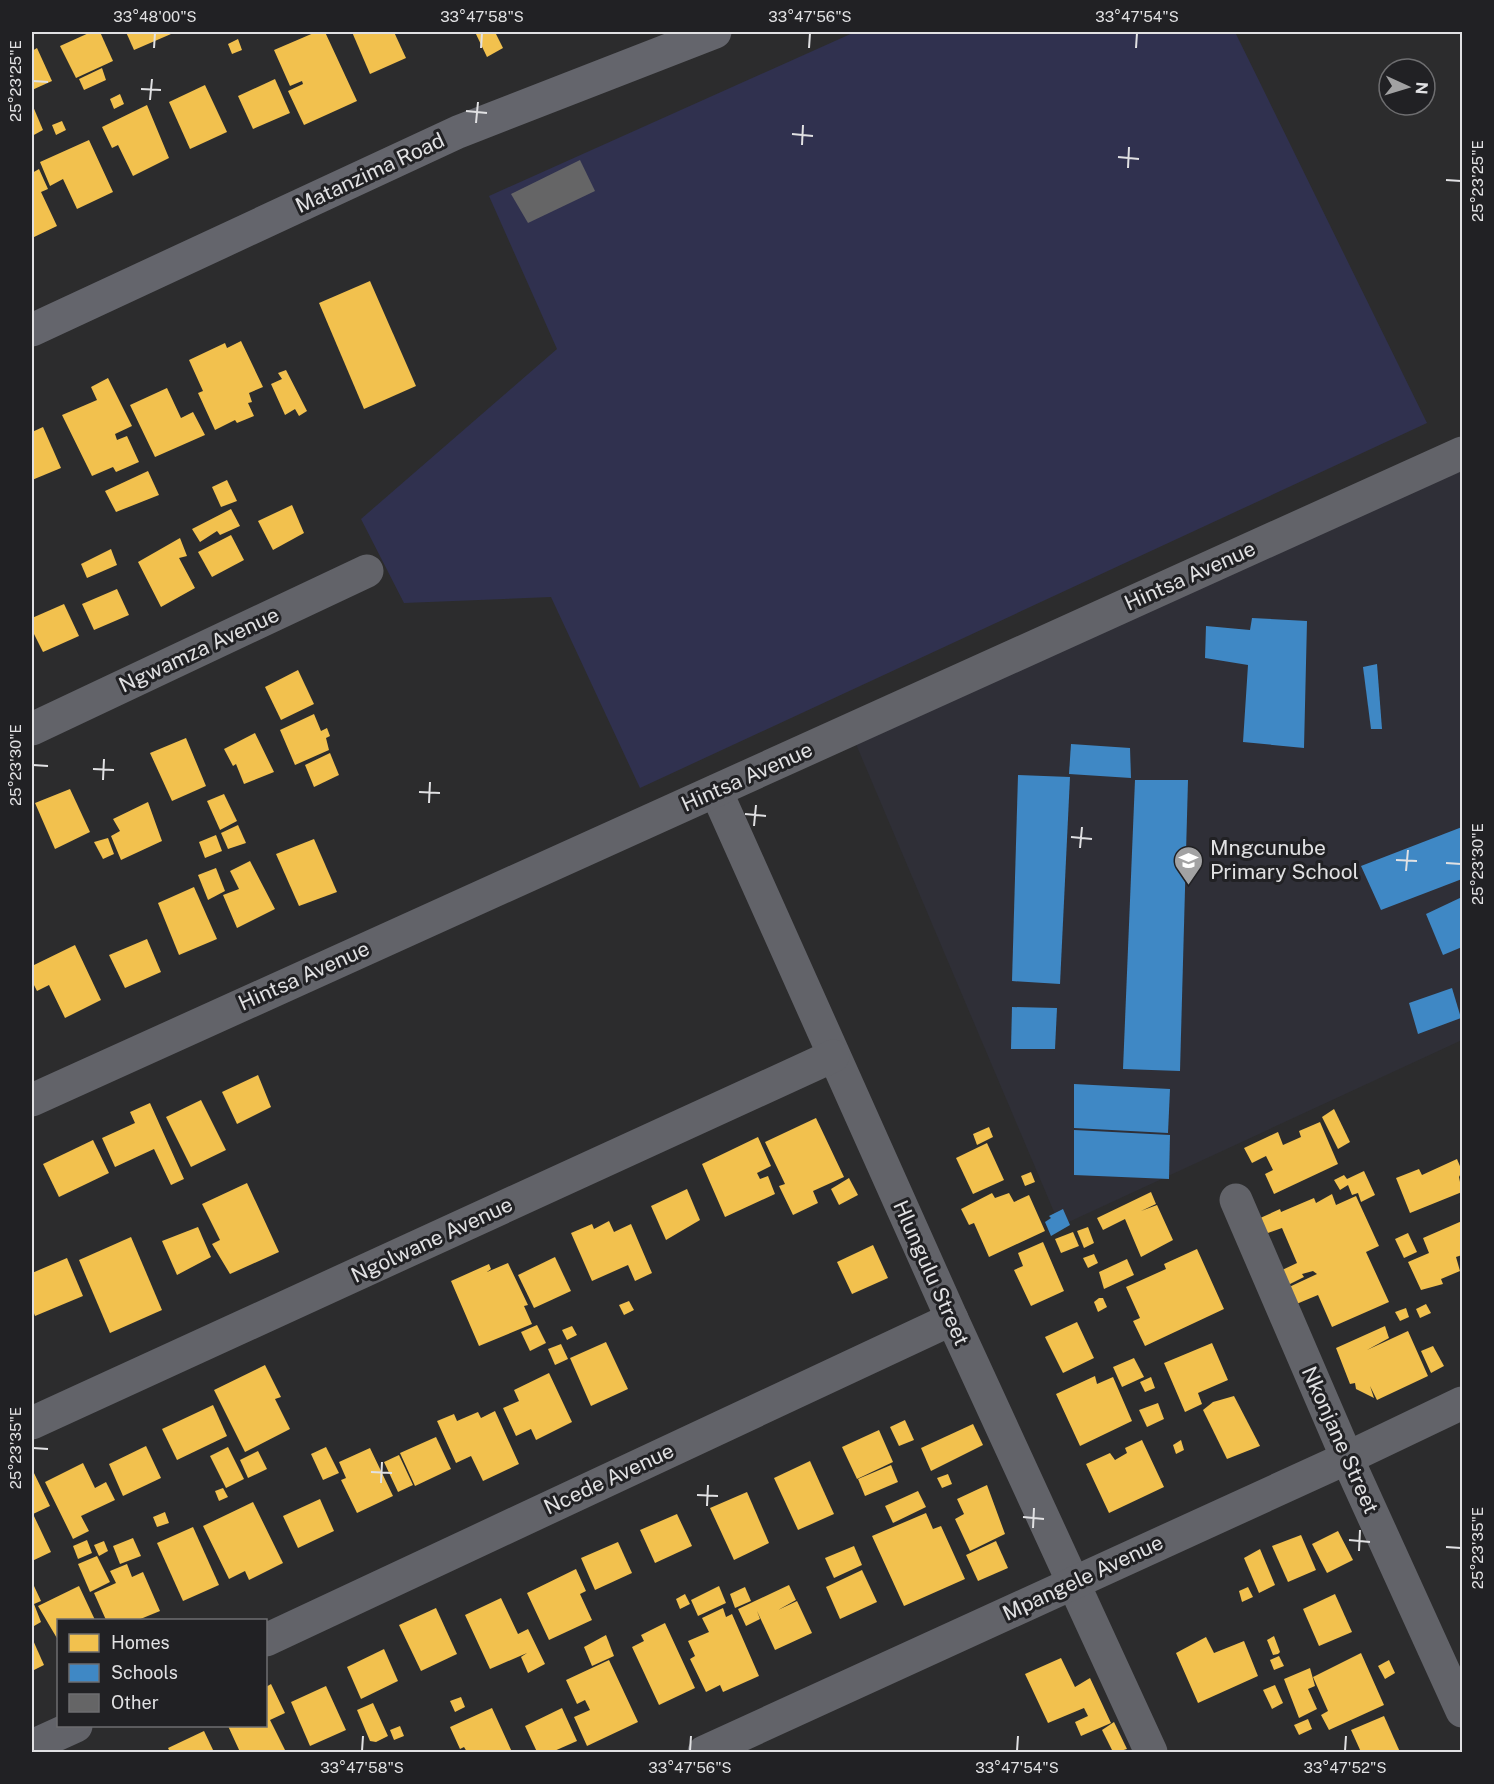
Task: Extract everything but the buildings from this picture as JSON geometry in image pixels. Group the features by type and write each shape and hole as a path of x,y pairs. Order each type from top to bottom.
{"street":[{"name":"Matanzima Road","path":"32,330 458,132 715,32"},
{"name":"Hintsa Avenue","path":"32,1100 1462,453"},
{"name":"Ngwamza Avenue","path":"32,729 367,571"},
{"name":"Hlungulu Street","path":"716,791 952,1319 1151,1752"},
{"name":"Ngolwane Avenue","path":"32,1423 833,1056"},
{"name":"Nkonjane Street","path":"1236,1200 1347,1458 1462,1711"},
{"name":"Ncede Avenue","path":"267,1640 952,1319"},
{"name":"Mpangele Avenue","path":"704,1752 1347,1458 1462,1403"},
{"path":"32,1746 72,1727"}],"shaded area":[{"path":"855,32 1235,32 1427,423 640,788 551,597 404,603 361,519 557,349 489,196"},
{"name":"Mngcunube Primary School","path":"1462,453 1462,1040 1060,1226 850,730"}],"place":[{"name":"Mngcunube Primary School","path":"1189,886"}]}
